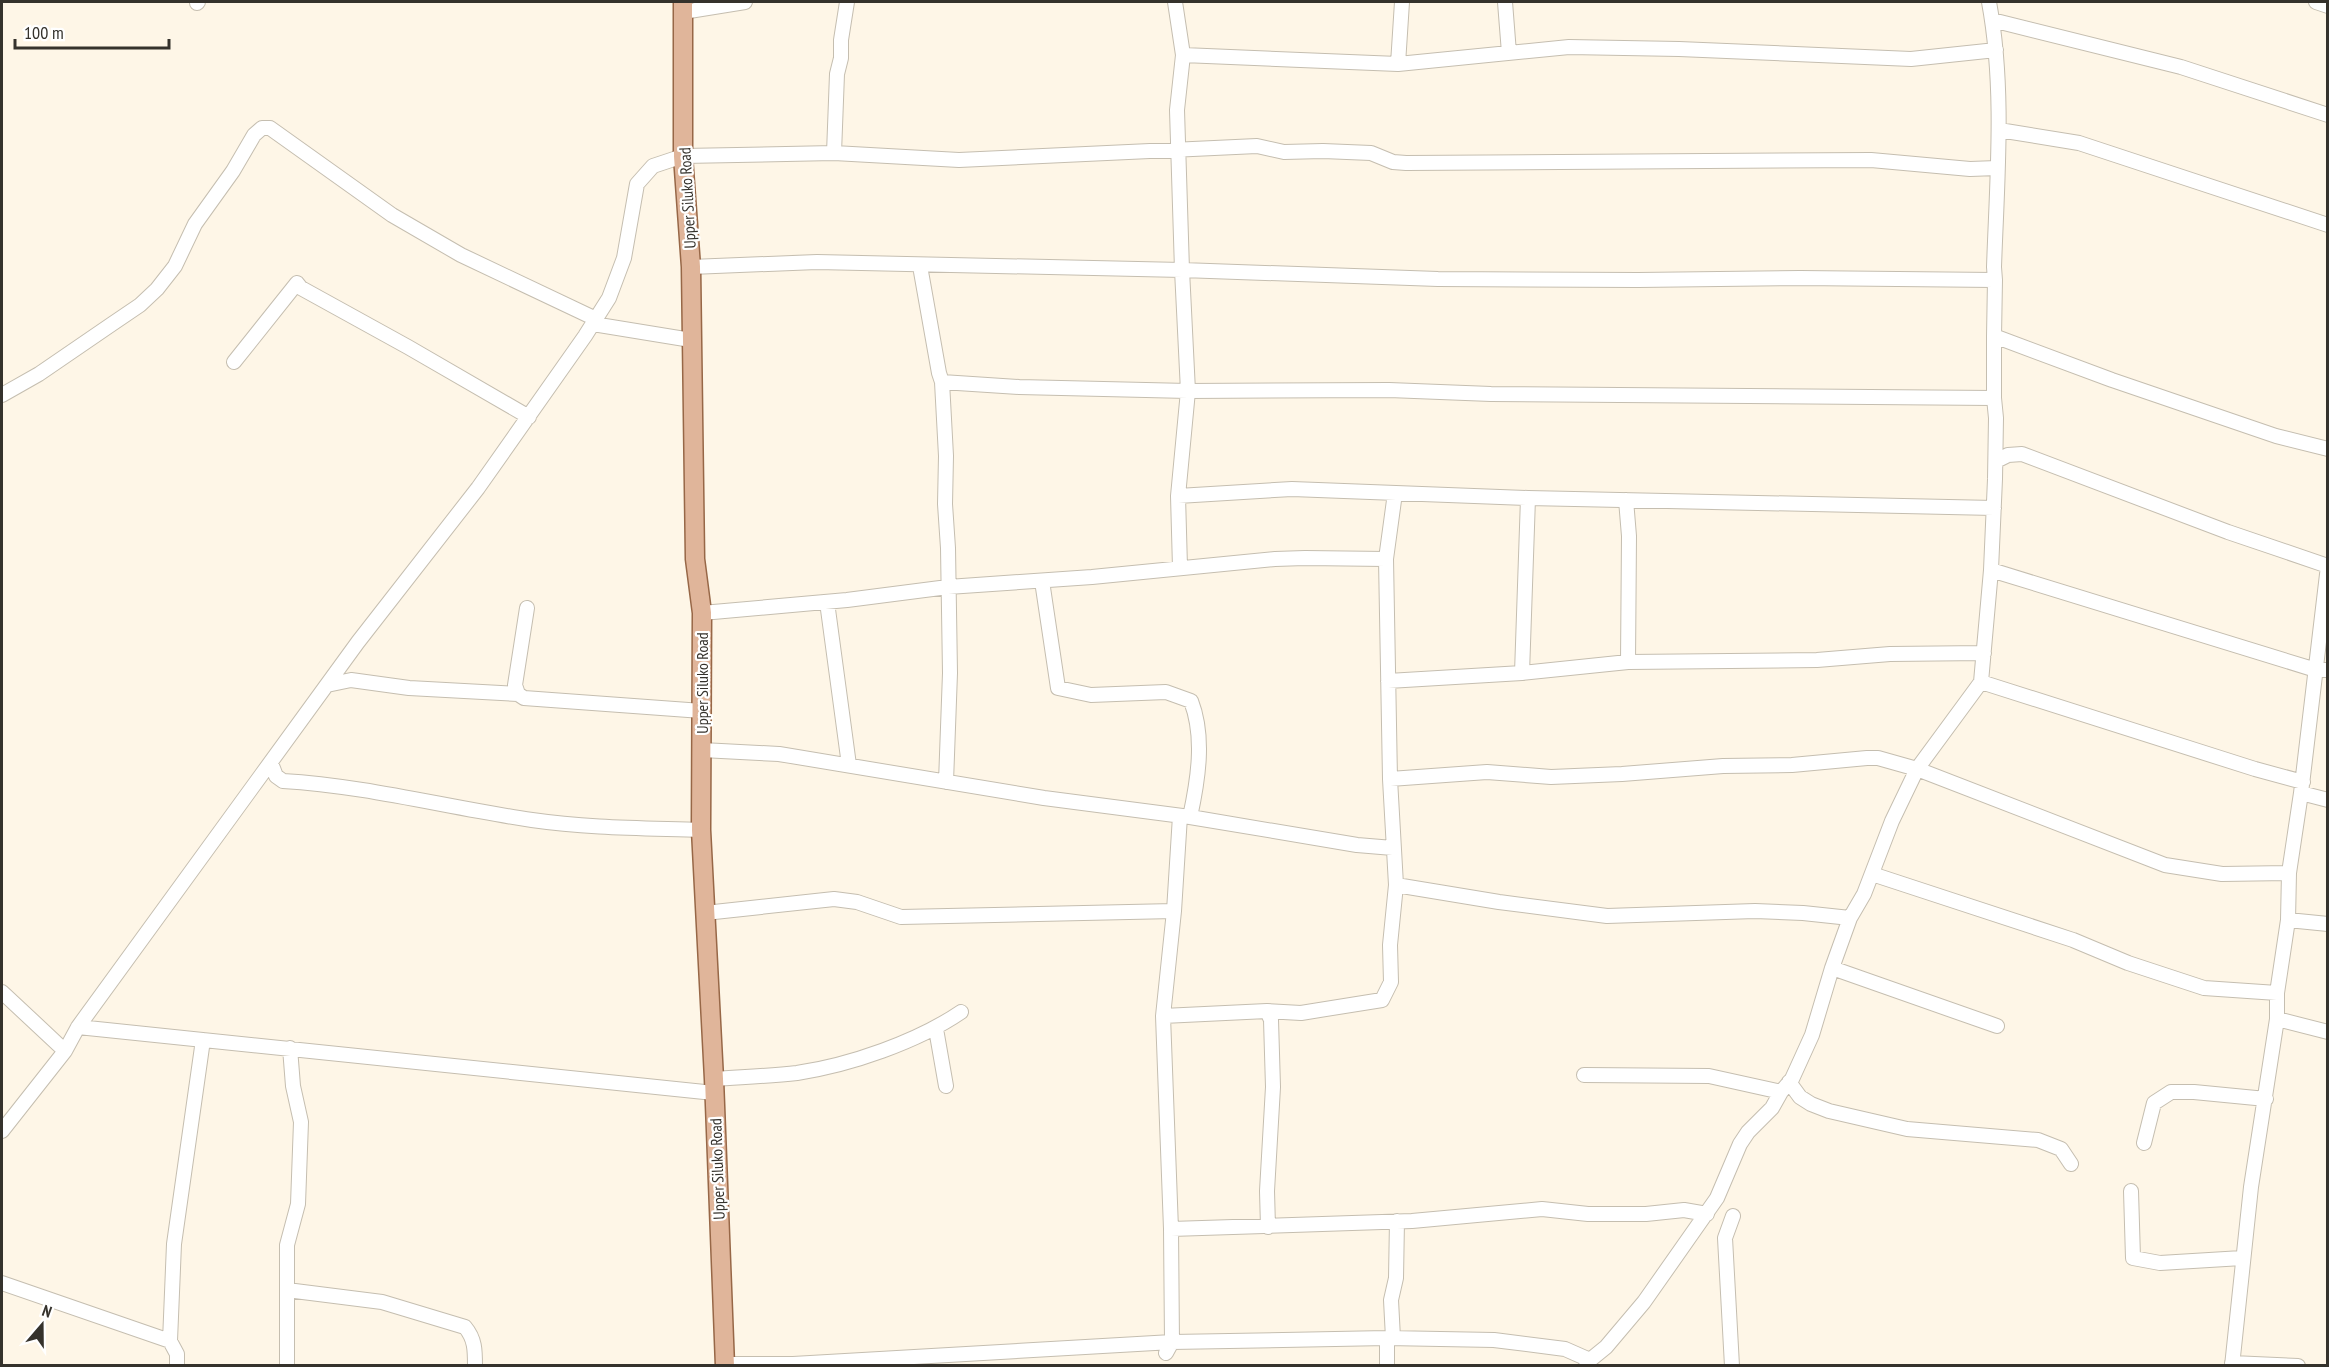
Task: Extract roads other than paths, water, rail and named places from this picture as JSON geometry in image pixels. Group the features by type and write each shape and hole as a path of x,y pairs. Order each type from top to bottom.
{"main road":[{"name":"Upper Siluko Road","path":"683,7 683,156 691,267 695,559 702,613 701,830 725,1365"}],"street":[{"path":"683,7 745,2"},
{"path":"834,153 837,74 847,2"},
{"path":"1175,2 1183,55 1177,110 1188,391 1178,496 1180,567"},
{"path":"1398,64 1402,2"},
{"path":"1505,2 1509,52"},
{"path":"725,1365 1390,1338 1494,1340 1565,1349 1588,1363 1606,1347 1644,1302 1707,1214 1727,1179 1740,1144 1748,1132 1772,1108 1785,1087 1812,1035 1850,918 1872,874 1892,821 1917,769 1981,682 1991,570 1996,461 1994,267 1999,130 1996,50 1989,2"},
{"path":"2316,2 2328,6"},
{"path":"1992,20 2181,68 2328,115"},
{"path":"1183,55 1398,64 1580,47 1679,48 1911,59 1996,50"},
{"path":"2,395 39,374 140,305 157,289 175,266 195,224 233,171 254,135 262,128 270,128 392,214 431,238 594,322 691,340"},
{"path":"1999,130 2079,144 2328,225"},
{"path":"2,1131 65,1051 78,1028 327,685 478,488 594,322 609,298 624,258 637,184 653,166 683,156 834,153 959,159 1257,146 1284,152 1371,153 1393,162 1406,163 1870,160 1970,169 1997,168"},
{"path":"691,267 817,262 1182,270 1450,279 1995,280"},
{"path":"920,266 942,382 946,456 945,504 950,673 946,782"},
{"path":"234,362 297,283 301,288 408,346 529,417"},
{"path":"1994,336 2112,380 2276,436 2328,448"},
{"path":"942,382 1019,387 1188,391 1389,390 1491,394 1994,398"},
{"path":"1996,461 2008,455 2022,454 2228,532 2328,566 2322,670 2289,873 2288,920 2277,993 2277,1019 2266,1099 2250,1187 2232,1364 2298,1365"},
{"path":"1178,496 1292,489 1528,498 1994,508"},
{"path":"1163,1016 1267,1011 1302,1013 1382,1000 1391,982 1390,945 1396,885 1390,779 1386,559 1395,493"},
{"path":"1522,673 1528,498"},
{"path":"1626,500 1629,536 1628,662"},
{"path":"702,613 827,602 948,587 1042,581 1180,567 1305,558 1386,559"},
{"path":"1991,570 2322,670"},
{"path":"1042,581 1058,688 1091,695 1166,692 1191,701 1197,718 1198,781 1185,817 1163,1016 1172,1229 1169,1347"},
{"path":"827,602 849,765"},
{"path":"518,694 515,685 527,608"},
{"path":"1388,681 1522,673 1628,662 1816,660 1890,654 1983,653"},
{"path":"327,685 351,680 409,688 518,694 524,698 702,711"},
{"path":"1981,682 2255,769 2302,787 2328,800"},
{"path":"702,750 779,754 1044,798 1185,817 1357,845 1393,848"},
{"path":"1390,779 1487,772 1563,777 1723,766 1792,765 1878,758 1917,769 2165,865 2222,874 2289,873"},
{"path":"271,763 276,776 283,781 348,787 531,820 575,825 701,830"},
{"path":"1872,874 2044,930 2128,963 2204,988 2277,993"},
{"path":"1396,885 1498,902 1607,916 1755,911 1850,918"},
{"path":"705,913 834,899 857,902 901,917 1174,911"},
{"path":"2288,920 2328,924"},
{"path":"1832,968 1997,1026"},
{"path":"2,992 65,1051"},
{"path":"1267,1011 1271,1020 1273,1087 1267,1191 1268,1227"},
{"path":"78,1028 714,1086 846,1062 936,1034 961,1012"},
{"path":"2277,1019 2328,1032"},
{"path":"177,1365 177,1354 170,1341 174,1245 203,1040"},
{"path":"287,1365 287,1245 298,1204 301,1122 292,1086 291,1048"},
{"path":"1584,1075 1709,1076 1785,1087 1811,1104 1829,1111 1906,1129 2038,1140 2061,1149 2071,1164"},
{"path":"2144,1143 2154,1103 2171,1092 2266,1099"},
{"path":"2131,1191 2133,1258 2160,1263 2242,1258"},
{"path":"1172,1229 1397,1221 1542,1209 1588,1215 1646,1214 1684,1210 1707,1214"},
{"path":"1732,1365 1725,1238 1733,1216"},
{"path":"1387,1365 1391,1300 1396,1278 1397,1221"},
{"path":"2,1283 170,1341"},
{"path":"287,1290 382,1302 465,1327 472,1335 475,1365"}]}
